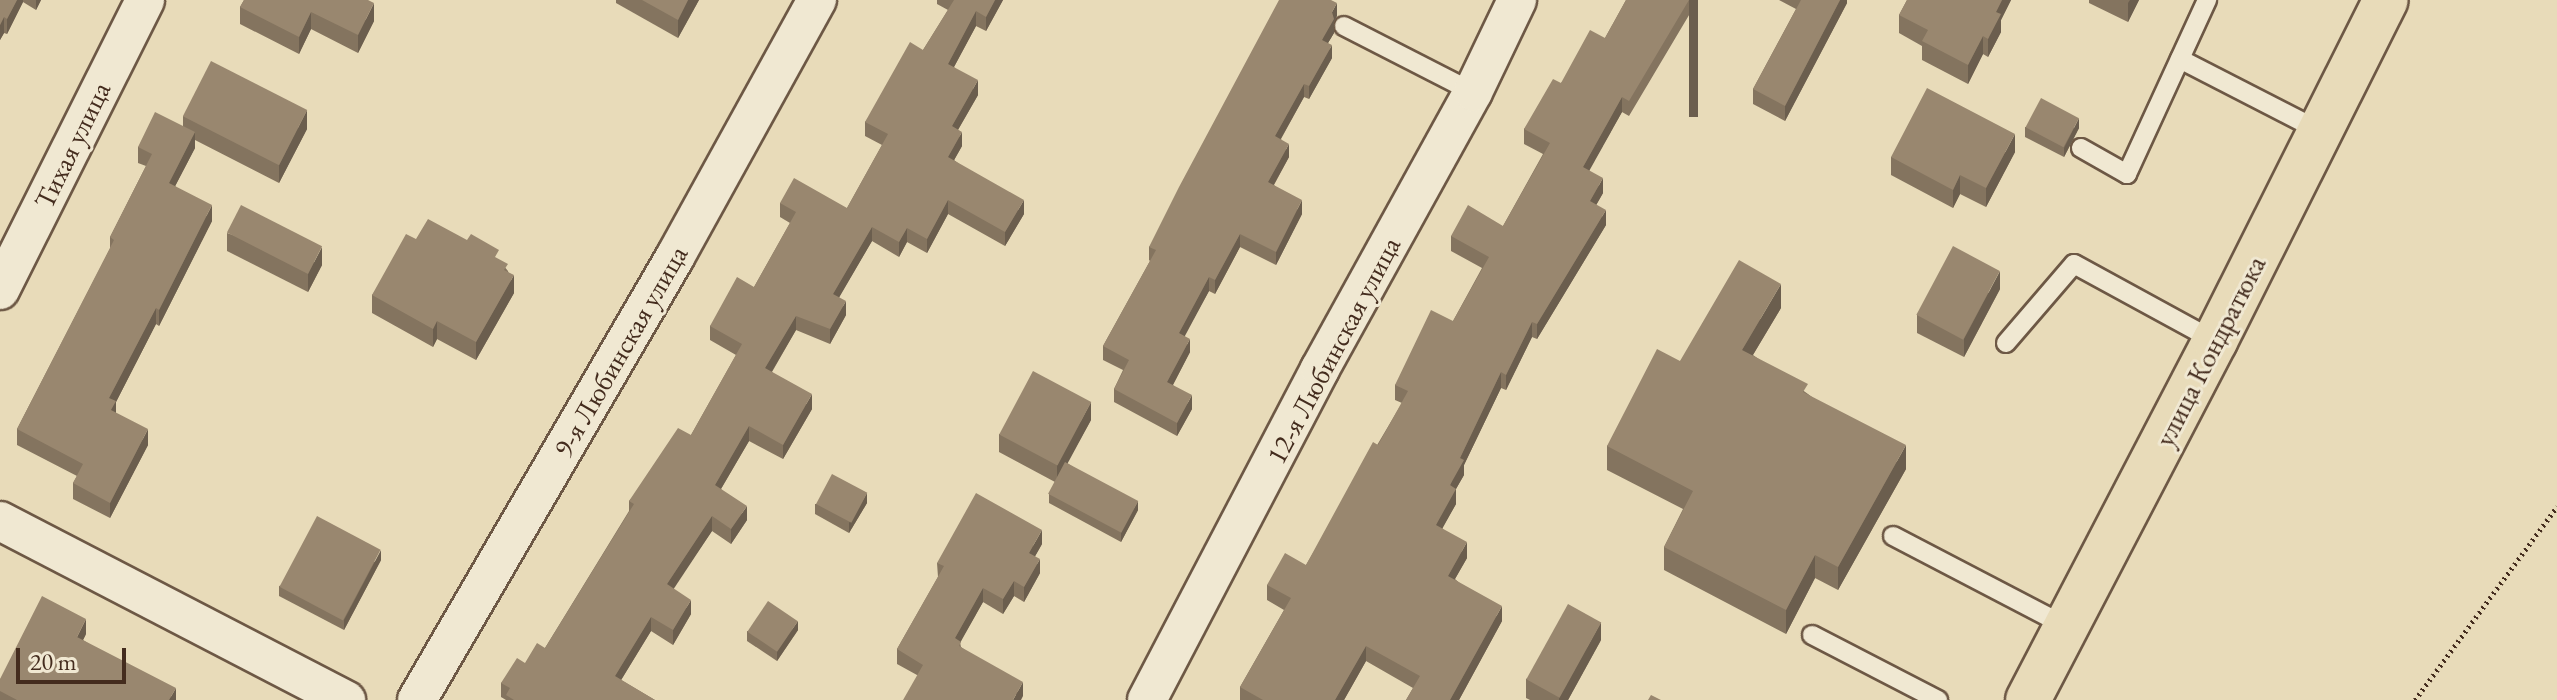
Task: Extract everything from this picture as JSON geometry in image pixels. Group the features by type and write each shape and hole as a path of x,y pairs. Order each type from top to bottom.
{"main road":[{"name":"улица Кондратюка","path":"2028,700 2322,132 2386,0"}],"street":[{"name":"Тихая улица","path":"0,290 145,0"},
{"name":"9-я Любинская улица","path":"417,700 675,257 817,0"},
{"name":"12-я Любинская улица","path":"1147,700 1320,369 1473,92 1517,0"},
{"path":"0,521 346,700"}],"lane":[{"path":"2081,148 2127,174 2207,0"},
{"path":"1344,26 1473,92"},
{"path":"2180,59 2322,132"},
{"path":"2006,343 2074,264 2215,341"},
{"path":"1893,536 2066,626"},
{"path":"1812,635 1938,700"}],"path":[{"path":"2415,700 2557,507"}],"building":[{"path":"0,0 17,0 7,19 4,17 0,25"},
{"path":"244,0 368,0 374,3 358,35 311,12 299,37 240,7"},
{"path":"642,0 688,0 678,20"},
{"path":"954,0 995,0 986,17 976,11 948,64 978,80 952,126 962,132 948,157 1024,200 1005,232 948,200 927,239 907,228 899,242 872,227 833,294 846,301 830,329 796,316 765,368 812,394 783,445 749,426 715,485 747,506 731,529 712,516 667,584 691,600 673,630 651,617 615,676 655,700 514,700 506,695 510,688 501,683 517,658 525,663 537,643 545,648 634,504 629,501 678,428 691,435 742,344 710,326 737,277 754,287 796,212 780,203 794,178 847,208 888,134 865,122 910,42 923,50"},
{"path":"1279,0 1331,0 1337,3 1332,12 1334,19 1322,40 1332,45 1309,86 1304,84 1275,136 1289,144 1268,182 1302,200 1276,252 1240,234 1215,280 1209,277 1179,333 1190,339 1167,382 1192,395 1177,423 1114,389 1129,360 1103,346 1156,250 1149,247 1179,187"},
{"path":"1626,0 1689,0 1629,101 1622,97 1583,167 1603,178 1590,201 1606,210 1537,324 1532,322 1506,375 1501,372 1460,458 1464,460 1450,485 1456,489 1436,525 1467,542 1448,576 1502,606 1450,700 1406,700 1420,676 1366,646 1335,700 1263,700 1240,687 1291,598 1267,585 1285,553 1306,565 1373,442 1378,445 1408,391 1395,385 1431,310 1453,321 1489,257 1451,236 1468,205 1503,226 1550,143 1524,129 1553,79 1561,83 1590,30 1605,38"},
{"path":"1801,0 1840,0 1785,106 1753,89"},
{"path":"1907,0 2002,0 1996,12 2001,14 1988,39 1983,36 1968,65 1922,41 1928,30 1899,15"},
{"path":"211,61 307,110 279,165 183,116"},
{"path":"1927,88 2015,134 1986,188 1960,175 1953,190 1891,157"},
{"path":"2041,98 2079,118 2063,147 2026,127"},
{"path":"155,112 195,132 169,183 212,205 159,310 156,308 109,398 116,401 111,410 148,429 110,503 73,483 83,464 17,429 114,240 110,237 152,154 138,147"},
{"path":"241,205 322,246 308,274 227,233"},
{"path":"428,219 467,240 471,234 499,250 495,257 508,264 504,270 514,275 476,342 437,321 433,329 372,295 406,234 416,239"},
{"path":"1953,246 2000,271 1963,340 1916,315"},
{"path":"1739,260 1781,284 1742,350 1808,384 1803,392 1906,445 1838,567 1815,555 1786,610 1664,547 1693,491 1607,446 1657,349 1680,361"},
{"path":"1033,371 1091,402 1057,466 999,435"},
{"path":"1065,462 1138,501 1121,533 1048,494"},
{"path":"832,474 867,493 851,523 816,504"},
{"path":"976,493 1042,530 1029,553 1040,559 1024,587 1014,581 1003,599 983,588 955,638 961,642 959,646 1023,682 1013,700 903,700 923,665 897,649 944,566 937,563"},
{"path":"317,516 381,550 343,620 279,587"},
{"path":"42,596 86,619 77,637 176,688 169,700 17,700 0,691 0,679"},
{"path":"768,601 798,621 777,652 747,632"},
{"path":"1568,604 1601,622 1560,698 1526,679"}]}
